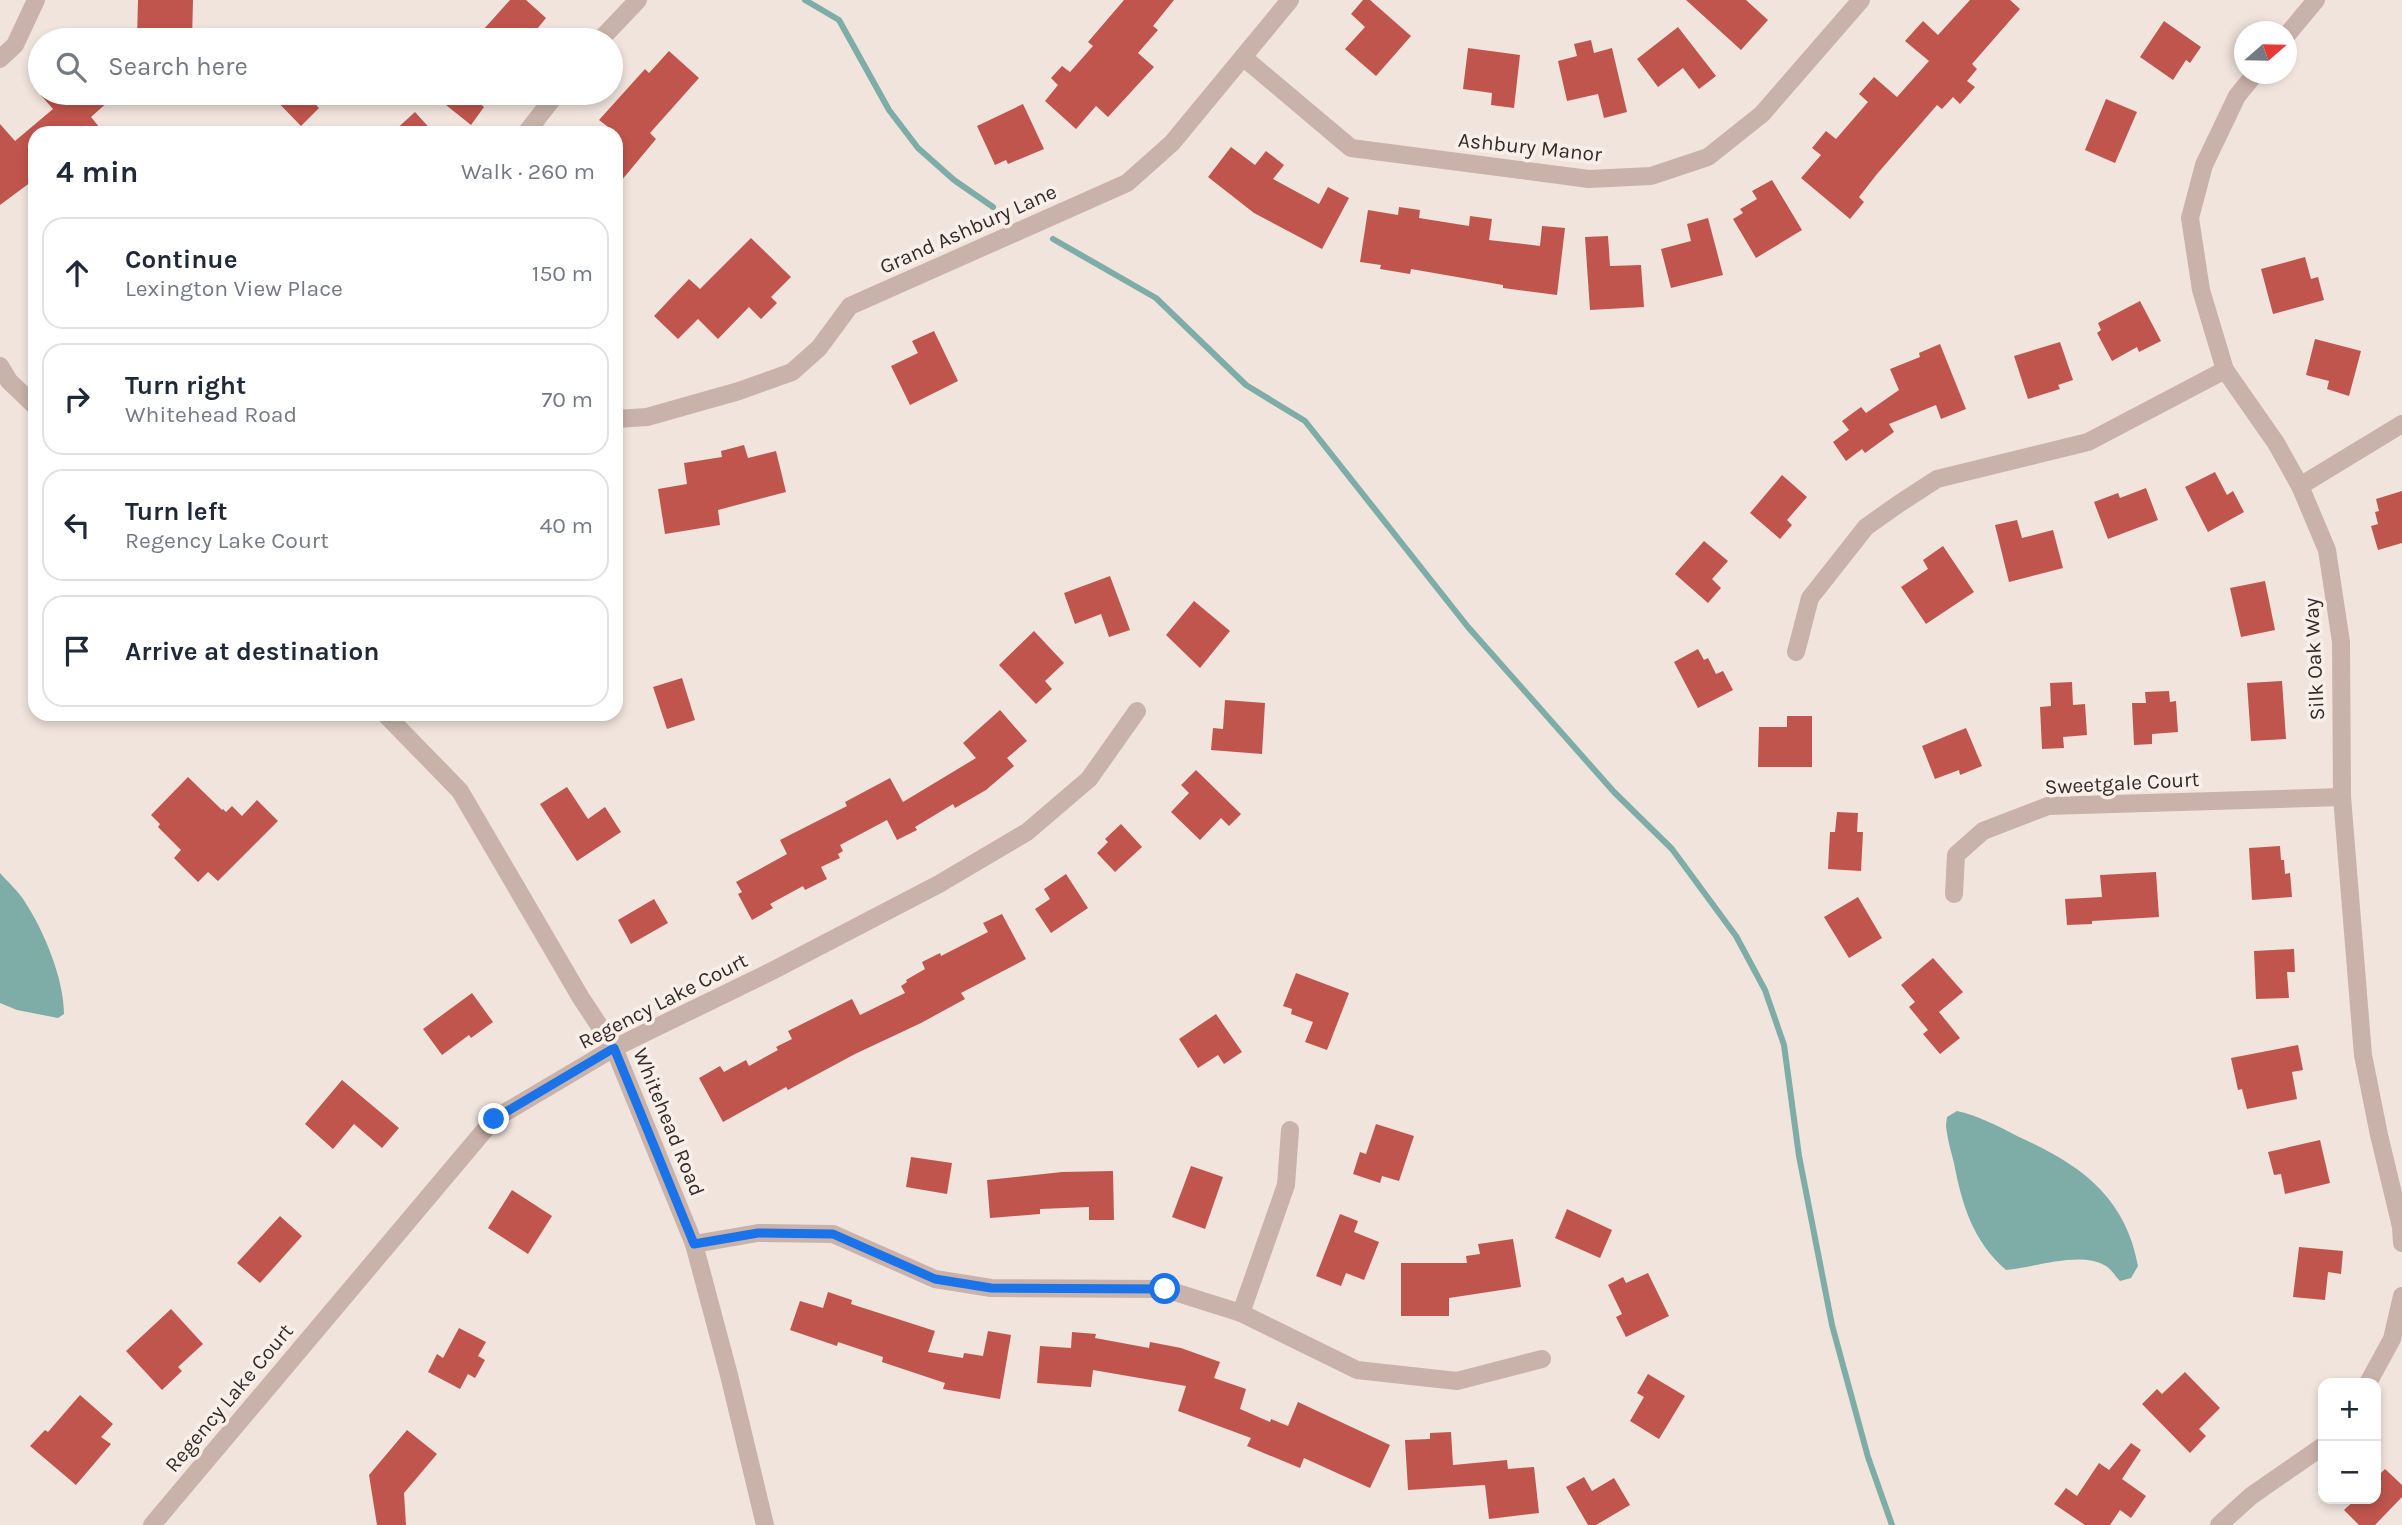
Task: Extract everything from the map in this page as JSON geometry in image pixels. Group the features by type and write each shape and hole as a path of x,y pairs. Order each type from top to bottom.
{"street":[{"path":"0,59 15,45 36,0"},
{"path":"611,28 638,0"},
{"name":"Grand Ashbury Lane","path":"623,419 647,417 739,391 792,372 819,348 850,306 1127,183 1172,143 1290,0"},
{"name":"Ashbury Manor","path":"1243,57 1351,148 1589,179 1651,176 1708,157 1762,114 1861,0"},
{"path":"2297,24 2316,0"},
{"name":"Silk Oak Way","path":"2247,84 2237,96 2204,165 2190,218 2201,290 2225,370 2276,443 2300,486 2328,550 2339,629 2342,797 2363,1055 2401,1227 2402,1243"},
{"path":"531,126 548,105"},
{"path":"0,366 9,381 28,399"},
{"path":"1796,652 1810,598 1866,527 1900,503 1937,480 2088,442 2225,370"},
{"path":"2300,486 2402,424"},
{"name":"Regency Lake Court","path":"152,1525 494,1119 614,1048 916,897 1027,832 1089,779 1137,711"},
{"name":"Whitehead Road","path":"392,721 460,791 581,998 614,1048 694,1244 765,1525"},
{"name":"Sweetgale Court","path":"1954,894 1956,855 1983,831 2048,806 2342,797"},
{"path":"1241,1313 1286,1185 1290,1130"},
{"path":"694,1244 758,1233 833,1234 935,1279 991,1288 1165,1289 1241,1313 1357,1370 1457,1381 1542,1359"},
{"path":"2371,1378 2392,1339 2402,1296"},
{"path":"2219,1525 2251,1496 2318,1449"}],"water":[{"path":"0,873 25,902 52,956 63,1000 64,1014 58,1018 17,1010 0,1003"},
{"path":"1957,1111 1988,1122 2060,1158 2096,1185 2110,1201 2132,1241 2138,1266 2131,1278 2120,1281 2106,1266 2082,1260 2056,1261 2006,1270 1985,1247 1965,1208 1946,1125 1947,1117"}],"building":[{"path":"138,0 193,0 192,28 137,28"},
{"path":"510,0 526,0 546,18 538,28 485,28"},
{"path":"1124,0 1174,0 1153,26 1158,30 1138,53 1154,67 1108,117 1096,106 1076,129 1045,101 1058,85 1051,78 1062,66 1070,72 1093,46 1088,42"},
{"path":"1363,0 1370,0 1411,36 1376,76 1345,49 1365,27 1351,14"},
{"path":"1686,0 1746,0 1768,20 1741,50"},
{"path":"1970,0 2010,0 2020,9 1972,64 1977,69 1967,81 1975,87 1960,104 1953,97 1942,109 1937,105 1859,197 1864,202 1850,219 1801,178 1821,155 1812,148 1826,131 1836,139 1868,102 1859,94 1874,77 1897,97 1929,61 1905,41 1923,21 1938,35"},
{"path":"2164,21 2201,47 2190,63 2186,60 2173,80 2140,57"},
{"path":"1678,27 1716,76 1699,89 1683,68 1658,87 1637,59"},
{"path":"1591,40 1594,53 1612,48 1627,112 1604,118 1598,94 1567,101 1558,61 1577,56 1574,44"},
{"path":"1468,48 1520,55 1514,108 1491,105 1492,93 1463,89"},
{"path":"669,51 699,78 650,133 656,139 623,179 623,126 607,126 599,120 613,105 623,105 623,93 645,69 649,73"},
{"path":"2106,99 2137,112 2115,163 2085,150"},
{"path":"1023,104 1044,149 1008,164 1006,160 995,165 977,126"},
{"path":"50,105 104,105 91,117 98,126 33,126 53,109"},
{"path":"281,105 316,105 319,108 301,126"},
{"path":"446,105 484,107 471,125"},
{"path":"415,112 428,126 400,126"},
{"path":"0,124 15,141 28,130 28,184 0,205"},
{"path":"1231,147 1255,165 1266,151 1284,165 1273,179 1319,204 1328,187 1349,198 1322,249 1254,213 1208,177"},
{"path":"1772,180 1802,230 1756,258 1733,219 1743,213 1740,209 1757,199 1752,191"},
{"path":"1399,207 1420,210 1419,218 1469,226 1470,216 1492,219 1489,240 1540,246 1542,226 1565,228 1557,295 1503,288 1503,285 1411,269 1410,274 1380,269 1381,265 1360,262 1368,210 1398,215"},
{"path":"1708,218 1723,275 1671,288 1661,249 1691,241 1687,224"},
{"path":"1608,236 1610,266 1641,265 1644,307 1590,310 1585,237"},
{"path":"751,238 791,277 771,297 777,303 761,319 749,307 718,339 698,319 678,339 654,316 689,279 700,289"},
{"path":"2305,257 2311,279 2318,277 2324,300 2273,314 2261,269"},
{"path":"2140,301 2161,341 2139,352 2137,347 2112,361 2097,333 2101,330 2098,323"},
{"path":"934,331 958,381 910,405 891,366 918,353 912,341"},
{"path":"2315,339 2361,351 2349,396 2327,389 2329,381 2306,375"},
{"path":"2060,342 2073,380 2058,385 2060,389 2028,399 2014,356"},
{"path":"1940,344 1966,409 1941,419 1936,405 1889,424 1894,432 1865,453 1862,449 1846,461 1833,442 1849,430 1842,421 1861,407 1866,413 1899,390 1890,369 1920,357 1919,353"},
{"path":"744,445 748,458 776,451 786,492 718,510 720,525 665,534 658,489 687,484 684,463 722,457 721,451"},
{"path":"2215,472 2227,495 2233,491 2244,512 2208,532 2185,487"},
{"path":"1782,475 1807,497 1787,520 1792,525 1780,539 1750,513"},
{"path":"2146,488 2158,520 2108,539 2094,502 2118,493 2120,498"},
{"path":"2402,491 2402,543 2378,550 2371,526 2378,524 2376,499"},
{"path":"2017,520 2022,538 2053,530 2063,568 2009,582 1995,525"},
{"path":"1704,541 1728,561 1712,579 1721,588 1708,603 1675,574"},
{"path":"1943,546 1974,592 1926,624 1901,587 1928,569 1923,560"},
{"path":"1110,576 1130,630 1109,637 1101,614 1075,624 1064,593"},
{"path":"2265,581 2275,630 2241,637 2230,588"},
{"path":"1194,601 1230,631 1200,668 1166,635"},
{"path":"1034,631 1064,663 1045,681 1052,689 1036,704 999,665"},
{"path":"1698,649 1704,660 1708,658 1716,674 1723,671 1733,690 1698,708 1674,662"},
{"path":"682,678 695,720 667,729 653,687"},
{"path":"2282,681 2286,739 2251,741 2247,683"},
{"path":"2072,682 2073,705 2085,704 2087,735 2063,737 2064,748 2042,749 2040,707 2051,706 2050,683"},
{"path":"2169,691 2170,702 2176,701 2178,732 2152,734 2152,744 2134,745 2132,703 2146,703 2145,692"},
{"path":"1225,700 1265,703 1262,754 1211,750 1213,728 1223,729"},
{"path":"1000,710 1027,741 1007,758 1014,766 986,790 955,808 953,804 915,827 917,830 897,840 887,820 840,845 843,851 838,854 840,858 821,867 827,879 805,890 803,886 770,904 773,908 752,920 738,894 742,892 736,882 787,854 780,840 847,806 845,802 890,778 903,802 976,758 963,743"},
{"path":"1787,716 1812,716 1812,767 1758,767 1759,727 1787,727"},
{"path":"1966,728 1982,766 1960,775 1959,770 1935,779 1922,746"},
{"path":"1196,770 1241,814 1229,826 1221,818 1200,840 1171,812 1189,793 1181,785"},
{"path":"188,777 226,812 232,806 242,816 257,800 278,821 218,881 208,872 198,882 174,858 181,850 158,827 160,824 151,815"},
{"path":"567,787 588,819 605,807 621,832 577,861 540,804"},
{"path":"1837,812 1858,813 1857,832 1863,832 1861,871 1828,869 1830,832 1835,832"},
{"path":"1121,824 1142,847 1115,872 1097,853 1108,842 1105,839"},
{"path":"2280,846 2285,874 2290,873 2292,897 2252,900 2249,848"},
{"path":"2156,872 2159,917 2067,925 2065,899 2102,897 2100,875"},
{"path":"1066,874 1088,908 1051,933 1035,909 1050,899 1044,889"},
{"path":"1858,897 1882,938 1849,958 1824,917"},
{"path":"654,899 668,923 631,944 618,920"},
{"path":"1002,914 1026,959 961,993 965,999 921,1023 788,1090 786,1087 723,1122 699,1078 720,1066 724,1072 746,1060 749,1066 792,1039 788,1031 852,999 860,1015 905,993 901,986 925,969 922,962 940,953 941,956 988,932 983,923"},
{"path":"2294,949 2295,972 2287,972 2289,998 2256,999 2254,951"},
{"path":"1933,958 1963,992 1939,1012 1960,1038 1940,1054 1923,1034 1928,1030 1909,1007 1915,1002 1901,985"},
{"path":"1296,973 1349,993 1327,1050 1305,1042 1313,1022 1291,1014 1292,1009 1283,1006"},
{"path":"472,993 493,1022 471,1038 469,1035 442,1055 423,1029"},
{"path":"1216,1014 1242,1052 1224,1064 1218,1055 1198,1068 1179,1039"},
{"path":"2298,1045 2303,1070 2292,1072 2297,1099 2247,1109 2242,1089 2238,1090 2231,1058"},
{"path":"342,1080 399,1128 382,1148 354,1124 333,1149 305,1124"},
{"path":"1376,1124 1414,1136 1399,1181 1382,1176 1380,1183 1353,1174 1360,1152 1366,1154"},
{"path":"2320,1140 2330,1183 2285,1194 2281,1174 2274,1175 2268,1152"},
{"path":"911,1157 952,1163 947,1194 906,1187"},
{"path":"1191,1166 1223,1177 1205,1229 1172,1217"},
{"path":"1113,1171 1114,1220 1089,1220 1089,1207 1040,1209 1040,1214 990,1218 987,1180 1062,1172"},
{"path":"512,1190 552,1216 528,1254 488,1228"},
{"path":"1567,1209 1612,1230 1600,1258 1555,1238"},
{"path":"1340,1214 1358,1221 1354,1232 1379,1242 1364,1280 1346,1273 1341,1286 1316,1276"},
{"path":"280,1216 302,1236 260,1283 237,1263"},
{"path":"1513,1239 1521,1287 1449,1298 1449,1316 1401,1316 1401,1263 1467,1263 1466,1256 1480,1254 1478,1244"},
{"path":"2299,1247 2343,1251 2341,1274 2328,1272 2325,1300 2293,1297"},
{"path":"1648,1273 1669,1316 1626,1337 1616,1317 1622,1314 1608,1285 1623,1277 1626,1283"},
{"path":"828,1292 852,1300 851,1304 935,1331 928,1352 963,1358 964,1353 983,1356 988,1331 1011,1335 1000,1399 943,1389 945,1383 882,1362 883,1357 838,1342 837,1346 790,1330 800,1301 823,1308"},
{"path":"171,1309 203,1344 178,1367 182,1371 162,1390 126,1351"},
{"path":"459,1328 486,1342 478,1356 485,1360 475,1378 468,1374 460,1389 428,1372 437,1354 443,1358"},
{"path":"1072,1332 1096,1334 1095,1338 1149,1348 1150,1342 1181,1348 1220,1362 1214,1378 1246,1389 1240,1409 1270,1422 1271,1419 1288,1426 1298,1402 1390,1445 1370,1488 1304,1458 1300,1468 1247,1446 1251,1438 1178,1411 1186,1386 1093,1370 1091,1387 1037,1383 1040,1346 1071,1348"},
{"path":"2185,1372 2220,1408 2199,1429 2206,1436 2190,1453 2142,1404 2157,1389 2162,1394"},
{"path":"1648,1374 1685,1396 1659,1439 1630,1421 1644,1397 1637,1393"},
{"path":"80,1395 113,1424 101,1437 111,1444 76,1485 30,1446 45,1430 48,1432"},
{"path":"407,1430 437,1454 404,1493 406,1525 377,1525 369,1475"},
{"path":"1451,1432 1453,1465 1507,1460 1508,1469 1534,1467 1539,1513 1489,1519 1485,1485 1408,1490 1405,1440 1430,1439 1430,1433"},
{"path":"2131,1443 2141,1450 2122,1479 2146,1496 2131,1518 2120,1510 2110,1525 2085,1525 2054,1504 2066,1488 2077,1496 2099,1463 2109,1470"},
{"path":"2385,1469 2402,1485 2402,1497 2375,1525 2359,1525 2344,1510 2351,1504 2381,1504 2381,1473"},
{"path":"1584,1477 1592,1491 1614,1478 1630,1505 1596,1525 1588,1525 1566,1487"}],"waterway":[{"path":"805,0 839,20 889,110 918,148 954,180 993,207"},
{"path":"1053,239 1156,298 1246,385 1305,421 1468,627 1614,792 1672,849 1736,936 1765,990 1784,1045 1799,1156 1832,1325 1868,1457 1892,1525"}],"route":[{"path":"494,1119 614,1048 694,1244 758,1233 833,1234 935,1279 991,1288 1165,1289"}]}
